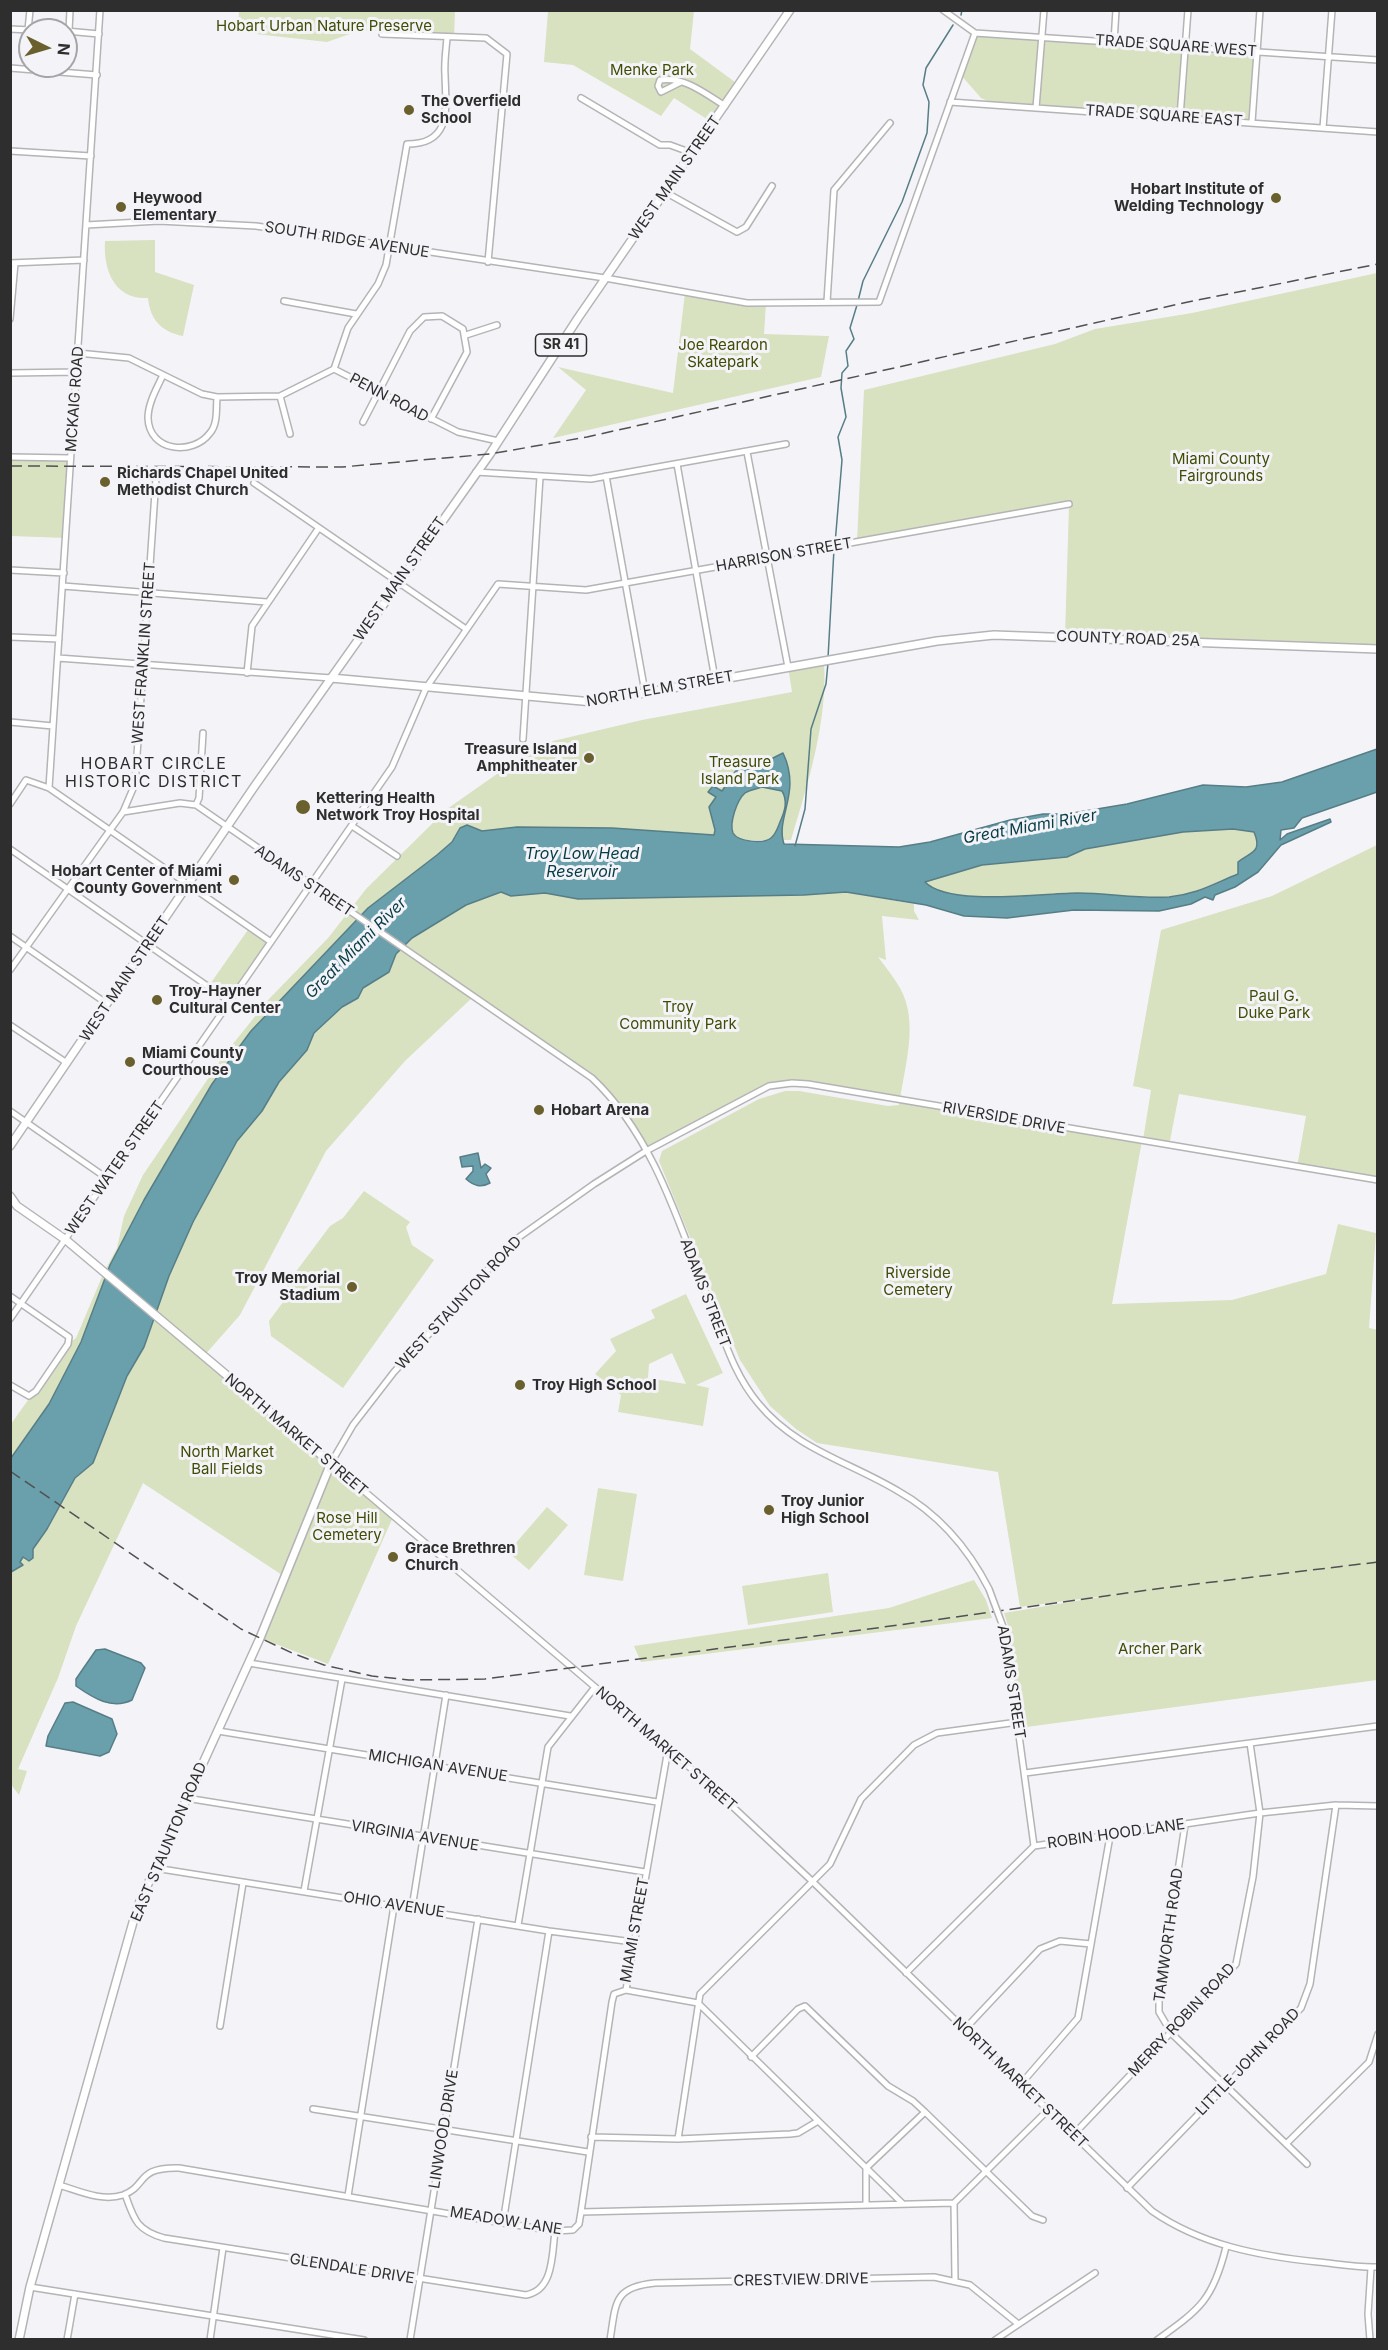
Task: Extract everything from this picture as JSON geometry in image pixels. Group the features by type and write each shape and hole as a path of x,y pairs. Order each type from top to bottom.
{"main road":[{"name":"WEST MAIN STREET","path":"10,1146 106,1003 398,581 498,441 605,279 790,10"},
{"name":"COUNTY ROAD 25A","path":"880,651 937,641 994,635 1377,650"},
{"name":"NORTH ELM STREET","path":"331,678 580,703 880,651"},
{"path":"10,1196 14,1205"},
{"name":"NORTH MARKET STREET","path":"14,1205 66,1240 330,1463"},
{"name":"EAST STAUNTON ROAD","path":"19,2340 30,2287 135,1917 186,1798 249,1663 330,1463"}],"street":[{"name":"MCKAIG ROAD","path":"49,788 100,10"},
{"path":"944,10 975,33 950,102"},
{"path":"1036,108 1044,10"},
{"path":"1114,42 1116,10"},
{"path":"1180,117 1188,10"},
{"path":"1252,122 1260,10"},
{"path":"1323,128 1332,10"},
{"path":"78,32 99,34"},
{"name":"TRADE SQUARE WEST","path":"975,33 1377,60"},
{"path":"382,34 486,38 507,54 488,262"},
{"path":"334,369 348,327 378,284 389,246 407,144 430,140 440,131 445,118 447,38"},
{"path":"10,68 97,75"},
{"path":"681,82 695,87 724,106"},
{"path":"581,98 660,145 670,145 692,153"},
{"name":"TRADE SQUARE EAST","path":"950,102 1377,132"},
{"name":"SOUTH RIDGE AVENUE","path":"86,225 159,221 256,226 747,303 879,302 950,102"},
{"path":"827,302 834,190 890,123"},
{"path":"10,151 91,156"},
{"path":"665,192 737,232 747,227 772,186"},
{"path":"10,319 13,263 84,260"},
{"path":"284,301 356,314"},
{"path":"363,422 410,331 424,317 442,316 464,329 467,352 463,363 430,419"},
{"path":"466,335 497,326"},
{"name":"PENN ROAD","path":"78,353 121,356 142,363 202,394 217,397 280,396 334,369 430,419 475,437 498,441"},
{"path":"10,373 77,372"},
{"path":"163,375 150,406 148,420 158,440 166,446 188,448 201,442 212,432 216,418 217,397"},
{"path":"280,396 290,434"},
{"path":"476,472 591,478 786,444"},
{"path":"747,452 789,667"},
{"path":"10,457 70,459"},
{"path":"677,464 715,680"},
{"path":"606,476 645,692"},
{"path":"523,739 540,477"},
{"name":"WEST FRANKLIN STREET","path":"10,970 66,888 123,812 135,784 156,478"},
{"path":"254,483 466,629"},
{"name":"HARRISON STREET","path":"498,584 586,590 1069,504"},
{"path":"247,673 252,626 318,529"},
{"path":"10,570 64,573"},
{"name":"WEST WATER STREET","path":"10,1319 392,767 426,688 498,584"},
{"path":"63,586 267,602"},
{"path":"10,637 59,639"},
{"path":"58,658 331,678"},
{"path":"10,722 53,726"},
{"path":"123,812 180,803 196,806 199,798 203,733"},
{"path":"10,804 27,780 49,788 271,942"},
{"name":"ADAMS STREET","path":"196,806 592,1078 619,1107 646,1151 673,1211 733,1363 756,1401 782,1428 801,1442 892,1487 928,1511 963,1547 989,1589 1005,1632 1034,1845"},
{"path":"352,826 397,856"},
{"path":"10,849 228,1001"},
{"path":"10,936 106,1003"},
{"path":"10,1025 67,1063"},
{"name":"RIVERSIDE DRIVE","path":"646,1151 762,1089 800,1083 1377,1180"},
{"path":"10,1111 108,1179"},
{"name":"WEST STAUNTON ROAD","path":"330,1463 353,1425 394,1372 502,1252 539,1221 646,1151"},
{"path":"10,1296 69,1337 68,1344 36,1391 29,1396 10,1385"},
{"name":"NORTH MARKET STREET","path":"330,1463 668,1749 813,1882 1152,2211 1178,2228 1226,2247 1374,2268"},
{"path":"249,1663 570,1716"},
{"path":"304,1891 342,1679"},
{"path":"518,1925 548,1747 595,1687"},
{"path":"412,1908 446,1695"},
{"path":"678,2139 700,1994 830,1864 861,1799 914,1745 937,1733 1018,1722"},
{"path":"1025,1773 1377,1726"},
{"name":"MICHIGAN AVENUE","path":"218,1731 657,1802"},
{"name":"MERRY ROBIN ROAD","path":"1074,2134 1172,2034 1236,1964 1253,1877 1260,1813 1250,1743"},
{"name":"MIAMI STREET","path":"581,2212 588,2152 612,2002 614,1994 626,1990 668,1749"},
{"name":"VIRGINIA AVENUE","path":"186,1798 645,1872"},
{"name":"ROBIN HOOD LANE","path":"906,1972 1034,1845 1260,1813 1336,1805 1377,1806"},
{"name":"LITTLE JOHN ROAD","path":"1127,2188 1301,2008 1310,1984 1336,1805"},
{"name":"TAMWORTH ROAD","path":"1185,1825 1159,1995 1159,2012 1172,2034 1307,2164"},
{"path":"1020,2085 1078,2018 1110,1836"},
{"name":"OHIO AVENUE","path":"155,1868 549,1931 633,1942"},
{"path":"220,2026 243,1883"},
{"path":"348,2196 394,1906"},
{"name":"LINWOOD DRIVE","path":"410,2340 478,1919"},
{"path":"503,2223 549,1931"},
{"path":"964,2031 1040,1949 1060,1941 1091,1944"},
{"path":"626,1990 698,2003 902,2203"},
{"path":"751,2057 798,2009 805,2006 888,2086 926,2112 1032,2216 1043,2220"},
{"path":"1286,2144 1369,2062 1377,2034"},
{"path":"314,2109 588,2152"},
{"path":"955,2279 954,2203 1048,2110"},
{"path":"866,2205 866,2168 926,2112"},
{"path":"591,2137 678,2139 798,2133 818,2121"},
{"name":"MEADOW LANE","path":"125,2194 146,2174 163,2167 555,2230 573,2230 579,2224 581,2212 954,2203"},
{"path":"59,2185 97,2196 113,2197 125,2194"},
{"name":"GLENDALE DRIVE","path":"125,2194 138,2224 146,2233 223,2248 526,2295 535,2294 547,2281 555,2230"},
{"path":"1156,2340 1204,2302 1218,2278 1226,2247"},
{"path":"210,2340 223,2248"},
{"path":"1370,2340 1368,2314 1374,2268"},
{"path":"995,2340 1017,2323 1095,2273"},
{"name":"CRESTVIEW DRIVE","path":"610,2340 616,2301 633,2285 934,2277 955,2279 982,2293 1017,2323"},
{"path":"30,2287 213,2318 364,2340"},
{"path":"67,2340 75,2294"},
{"path":"1167,2332 1172,2340"}],"green space":[{"name":"Hobart Urban Nature Preserve","path":"239,11 455,11 454,38 381,30 358,31 327,42 238,32"},
{"name":"Menke Park","path":"548,11 694,11 690,49 739,85 713,123 674,98 661,116 573,65 544,62"},
{"path":"975,33 1258,51 1252,122 997,105 981,98 960,74"},
{"path":"155,240 155,272 194,285 183,336 158,324 151,313 148,298 127,294 119,288 113,281 106,262 105,241"},
{"name":"Miami County Fairgrounds","path":"1377,273 1377,649 1065,636 1069,505 857,542 864,390 1055,344 1095,329 1192,313"},
{"name":"Joe Reardon Skatepark","path":"685,293 766,303 764,334 829,336 821,377 553,438 586,390 558,367 673,393"},
{"path":"11,457 70,458 66,538 11,536"},
{"name":"Treasure Island Park","path":"824,661 820,729 791,840 740,840 612,828 517,827 482,831 467,825 460,828 452,842 437,855 368,908 251,1031 212,1084 144,1200 110,1265 81,1342 49,1404 11,1458 11,1424 68,1344 76,1338 104,1272 117,1248 124,1216 143,1175 224,1055 269,999 329,937 366,889 447,809 504,769 553,741 642,720 792,692 788,667"},
{"path":"1233,829 1254,832 1257,842 1252,854 1238,862 1238,874 1179,896 1147,897 1078,893 975,896 937,890 925,882 982,865 1067,857 1085,849 1183,832"},
{"path":"1377,845 1377,1180 1297,1167 1306,1116 1179,1094 1169,1146 1142,1141 1112,1304 1232,1300 1326,1274 1338,1224 1376,1233 1369,1328 1378,1330 1377,1680 1019,1728 1008,1648 1012,1638 1004,1613 1118,1594 1020,1607 998,1472 817,1443 796,1429 770,1406 740,1360 659,1161 662,1151 759,1099 785,1091 799,1091 888,1106 899,1105 900,1100 1143,1140 1151,1090 1133,1086 1161,930 1272,896"},
{"path":"501,892 511,896 545,893 578,899 804,895 846,892 914,904 914,911 919,920 882,916 886,960 878,957 900,988 909,1015 909,1043 900,1100 808,1084 777,1084 646,1151 633,1127 592,1078 474,996 405,1061 326,1151 240,1315 203,1357 393,1517 328,1664 260,1638 285,1577 143,1483 76,1626 58,1678 18,1769 27,1771 19,1795 10,1783 10,1572 22,1565 20,1561 47,1529 75,1478 93,1463 127,1376 144,1347 169,1276 193,1222 237,1141 261,1111 279,1082 307,1050 314,1033 342,1007 358,998 363,988 389,972 396,954 412,938 466,905"},
{"path":"250,927 271,942 229,1001 208,987"},
{"name":"Troy Memorial Stadium","path":"364,1191 410,1222 406,1227 412,1245 434,1260 343,1388 271,1336 269,1321 292,1290 286,1285 330,1226 343,1218"},
{"path":"686,1294 723,1373 696,1385 709,1388 703,1426 618,1412 621,1395 595,1374 616,1351 610,1339 655,1318 651,1310","holes":["672,1353 686,1384 648,1378 649,1364"]},
{"path":"598,1488 637,1494 623,1581 584,1575"},
{"path":"547,1507 568,1525 529,1570 508,1552"},
{"path":"828,1573 833,1612 748,1625 742,1586"},
{"path":"974,1580 986,1600 992,1618 641,1662 634,1646 889,1608"}],"water":[{"path":"1377,749 1377,792 1302,818 1294,828 1281,830 1280,840 1287,834 1330,819 1331,822 1281,845 1258,872 1235,887 1215,895 1213,900 1205,897 1191,904 1159,911 1074,910 1007,918 964,916 926,905 846,892 804,895 578,899 545,893 511,896 501,892 466,905 412,938 396,954 389,972 363,988 358,998 342,1007 314,1033 307,1050 279,1082 262,1111 237,1141 193,1222 169,1276 144,1347 127,1376 93,1463 75,1478 47,1529 33,1549 33,1558 29,1561 23,1557 20,1562 23,1565 11,1572 11,1458 49,1404 81,1342 110,1265 144,1200 212,1084 251,1031 368,908 452,842 460,828 467,825 482,831 517,827 612,828 714,835 715,830 709,807 716,797 708,792 713,786 722,791 744,759 771,759 783,753 790,780 782,834 784,844 899,847 930,842 1010,820 1127,804 1203,785 1246,787 1282,782","holes":["762,787 782,791 784,795 784,810 778,828 768,840 751,841 740,838 733,833 732,829 737,806 745,793","1233,829 1254,832 1257,844 1254,851 1238,862 1238,874 1179,896 1146,897 1078,893 975,896 937,890 925,882 982,865 1067,857 1085,849 1183,832"]},
{"path":"478,1153 481,1168 485,1164 491,1168 486,1174 490,1183 481,1186 466,1179 473,1171 473,1166 462,1167 460,1157"},
{"path":"105,1649 141,1663 145,1668 132,1700 125,1703 110,1703 89,1695 76,1686 76,1679 96,1650"},
{"path":"73,1702 112,1719 117,1734 109,1752 100,1756 46,1746 48,1736 65,1703"}],"waterway":[{"path":"961,15 962,10"},
{"path":"858,301 863,281 902,202 927,133 929,102 923,85 926,68 953,25"},
{"path":"835,544 842,460 838,437 846,417 841,388 842,373 848,366 846,351 854,339 850,328 857,305"},
{"path":"828,658 834,549"},
{"path":"795,846 805,809 811,729 826,684 828,663"}],"railway":[{"path":"10,466 342,467 490,454 587,437 1188,302 1378,264"},
{"path":"10,1471 241,1629 324,1665 372,1676 409,1680 485,1679 1163,1588 1378,1562"}],"place":[{"name":"The Overfield School","path":"409,110"},
{"name":"Hobart Institute of Welding Technology","path":"1276,198"},
{"name":"Heywood Elementary","path":"121,207"},
{"name":"Richards Chapel United Methodist Church","path":"105,482"},
{"name":"Treasure Island Amphitheater","path":"589,758"},
{"name":"Kettering Health Network Troy Hospital","path":"303,807"},
{"name":"Hobart Center of Miami County Government","path":"234,880"},
{"name":"Troy-Hayner Cultural Center","path":"157,1000"},
{"name":"Miami County Courthouse","path":"130,1062"},
{"name":"Hobart Arena","path":"539,1110"},
{"name":"Troy Memorial Stadium","path":"352,1287"},
{"name":"Troy High School","path":"520,1385"},
{"name":"Troy Junior High School","path":"769,1510"},
{"name":"Grace Brethren Church","path":"393,1557"}],"district":[{"name":"HOBART CIRCLE HISTORIC DISTRICT","path":"154,773"}],"water label":[{"name":"Great Miami River","path":"1030,827"},
{"name":"Troy Low Head Reservoir","path":"582,863"},
{"name":"Great Miami River","path":"356,948"}],"park label":[{"name":"Paul G. Duke Park","path":"1274,1004"},
{"name":"Troy Community Park","path":"678,1016"},
{"name":"Riverside Cemetery","path":"918,1282"},
{"name":"North Market Ball Fields","path":"227,1460"},
{"name":"Rose Hill Cemetery","path":"347,1526"},
{"name":"Archer Park","path":"1160,1649"}]}
